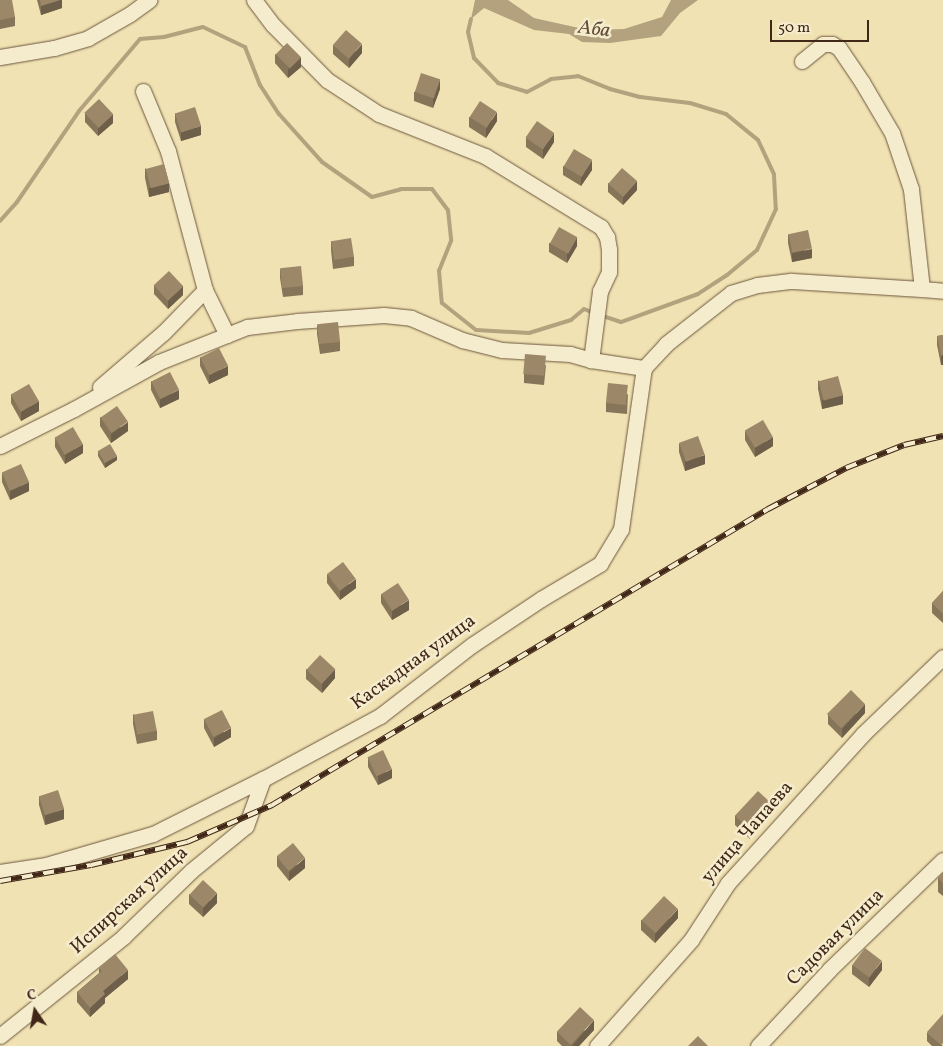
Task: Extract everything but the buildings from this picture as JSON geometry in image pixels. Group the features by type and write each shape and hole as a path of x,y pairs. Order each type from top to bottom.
{"street":[{"path":"0,57 54,48 88,38 130,14 149,0"},
{"path":"254,0 273,24 327,80 379,114 484,156 601,226 607,237 609,272 600,291 591,360"},
{"path":"802,61 823,44 832,44 839,48 862,82 892,133 910,189 922,289"},
{"path":"143,91 168,152 205,290 227,335"},
{"path":"0,446 74,409 159,362 247,327 296,321 384,315 411,318 462,340 502,350 570,354 591,360 644,368 666,344 731,293 757,286 792,281 943,291"},
{"path":"74,409 164,332 205,290"},
{"name":"Каскадная улица","path":"0,872 46,866 153,834 263,778 380,716 472,644 541,598 600,564 622,529 644,368"},
{"name":"улица Чапаева","path":"597,1046 691,940 728,883 863,734 943,657"},
{"name":"Испирская улица","path":"0,1036 123,937 191,871 246,826 263,778"},
{"name":"Садовая улица","path":"758,1046 830,969 943,860"}],"water":[{"name":"Аба","path":"475,0 508,0 534,18 588,30 624,29 662,17 671,0 698,0 680,13 661,36 610,43 582,42 569,34 534,30 484,8 471,19"}],"waterway":[{"path":"471,19 468,32 474,58 498,83 527,92 551,79 578,76 610,89 640,97 690,103 726,114 758,140 774,175 776,209 757,250 727,275 698,294 621,322 600,315"},
{"path":"0,221 17,202 79,111 140,39 164,37 203,27 245,47 260,85 279,114 322,162 372,197 401,189 432,189 448,210 451,241 439,271 442,303 476,330 529,333 571,320 584,309 594,313"}],"railway":[{"path":"0,881 91,865 187,842 272,805 768,509 846,468 904,445 943,436"}]}
